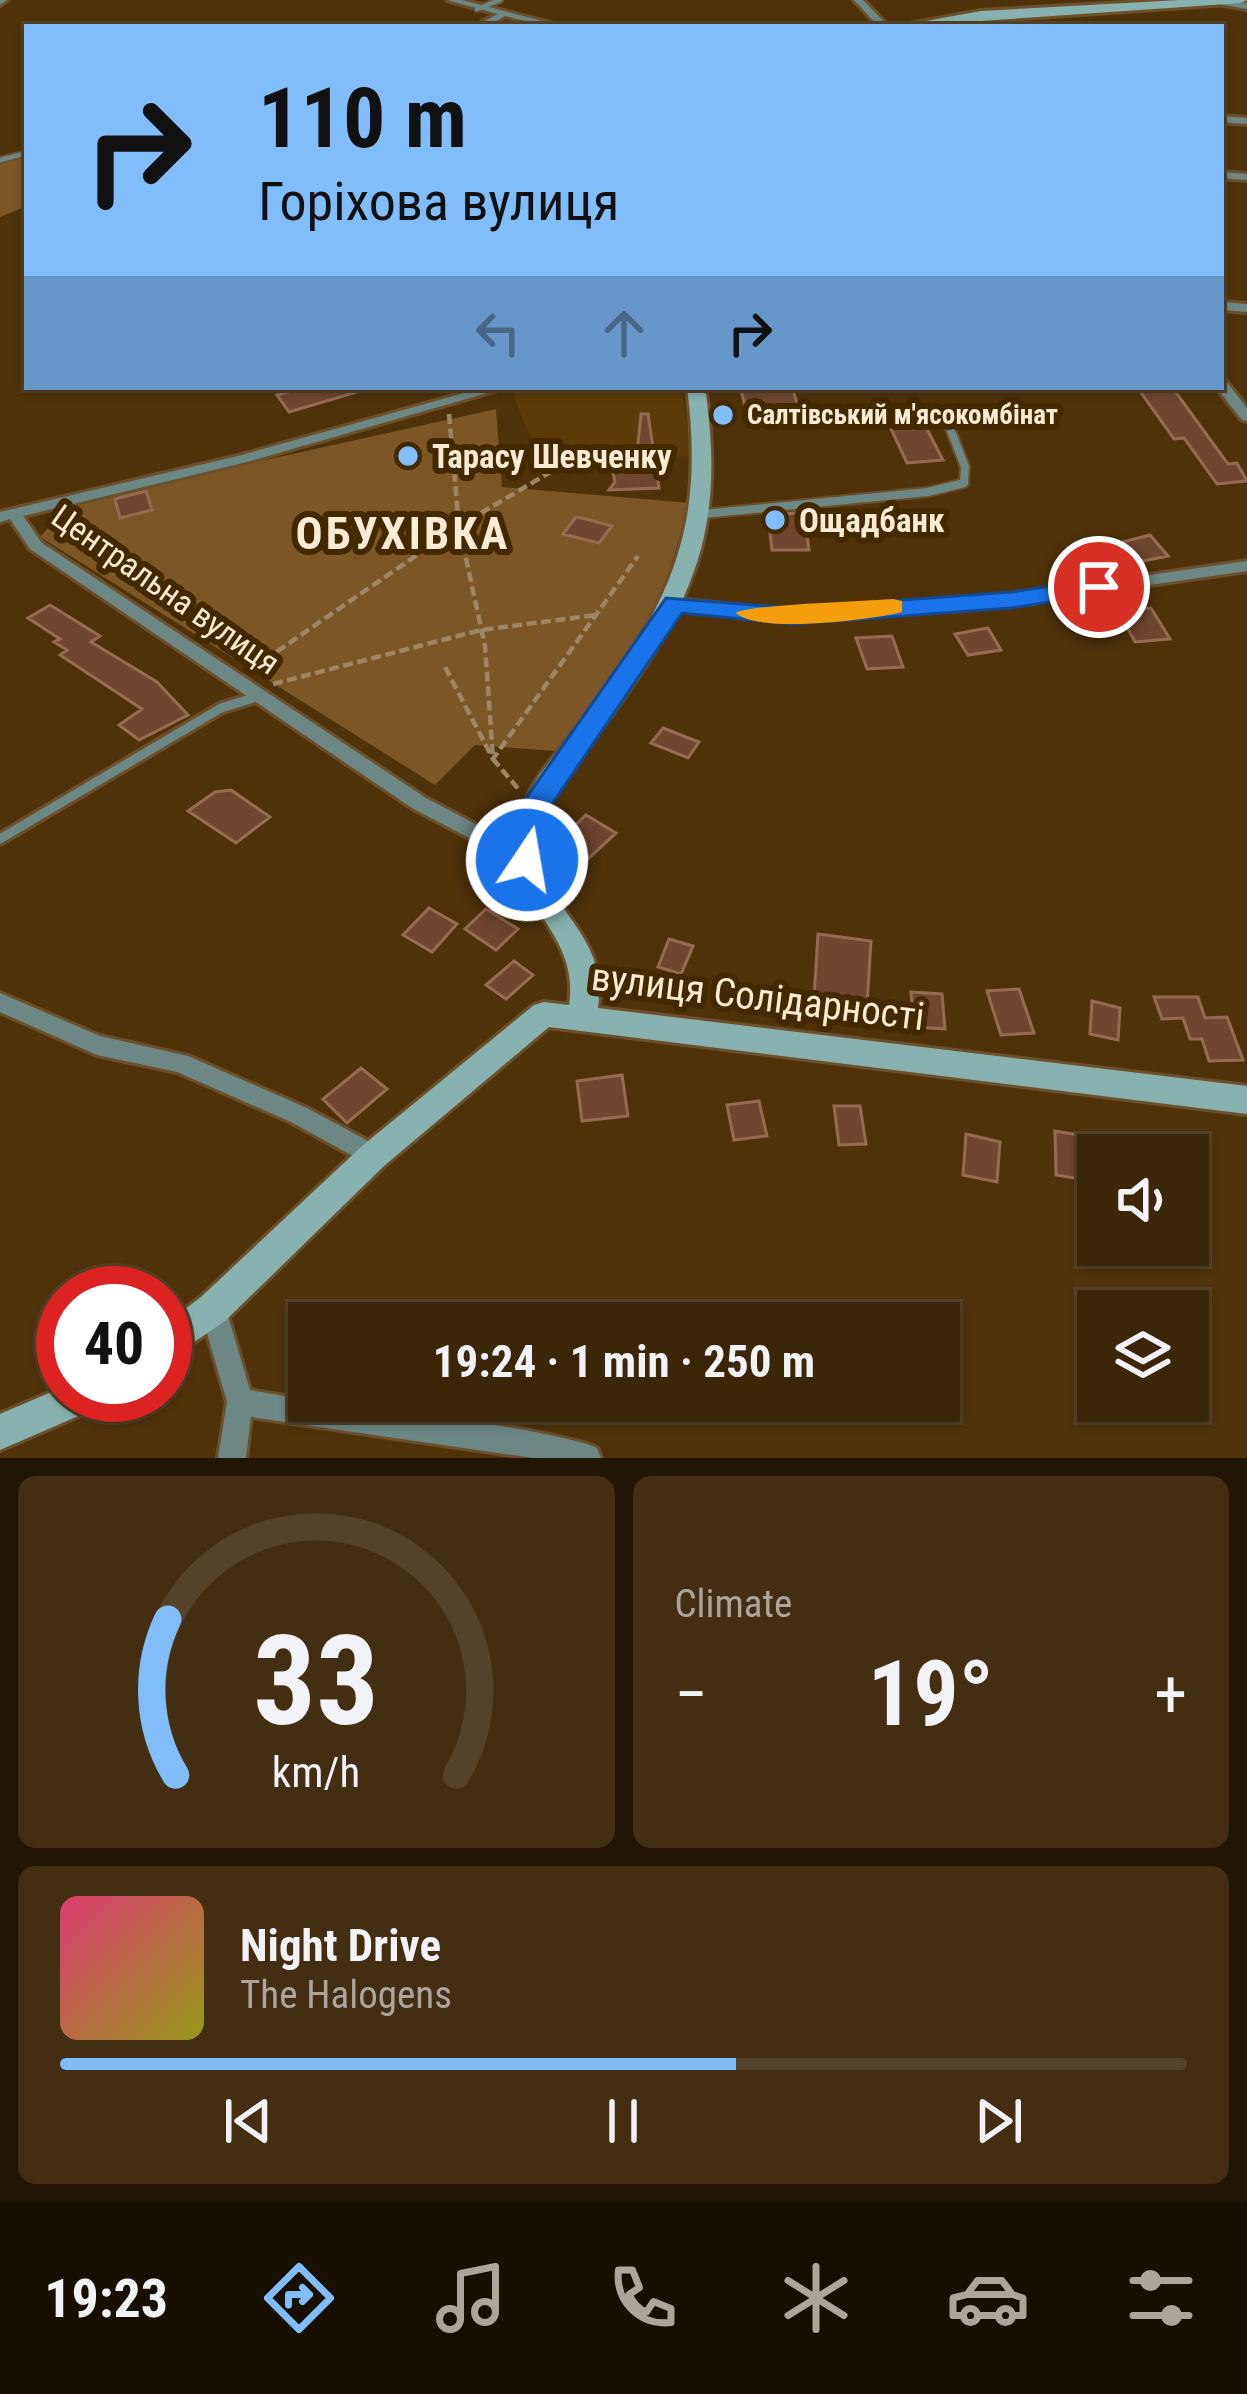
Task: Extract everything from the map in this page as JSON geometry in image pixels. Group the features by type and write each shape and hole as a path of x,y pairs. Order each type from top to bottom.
{"street":[{"path":"451,0 544,24"},
{"path":"858,0 881,24"},
{"path":"920,24 981,15 1244,3"},
{"path":"484,24 501,16"},
{"path":"1224,388 1247,417"},
{"name":"Центральна вулиця","path":"491,390 8,517 36,546 419,803 527,860"},
{"path":"582,1018 586,968 575,940 540,893 527,860 534,809 675,604 703,514 696,390"},
{"path":"675,604 793,616 1011,600 1247,566"},
{"path":"0,1002 97,1045 180,1063 299,1115 373,1156"},
{"name":"вулиця Солідарності","path":"192,1324 373,1156 544,1014 1247,1100"},
{"path":"212,1309 241,1402 232,1458"},
{"path":"241,1402 328,1421 530,1440 586,1458"},
{"path":"0,1432 36,1417"}],"lane":[{"path":"477,9 500,0"},
{"path":"703,514 928,492 964,483 965,467 947,423"},
{"path":"0,839 248,689"}],"path":[{"path":"448,402 459,526 482,630 493,759"},
{"path":"248,689 459,526 559,467"},
{"path":"493,759 638,556"},
{"path":"248,689 482,630 596,615"},
{"path":"445,667 493,759 534,809"}],"shaded area":[{"path":"24,157 24,207 0,217 0,163"},
{"path":"528,390 681,390 692,456 540,462 513,394"},
{"path":"496,409 502,487 690,503 661,597 604,694 555,751 475,745 435,785 40,537 70,503"}],"building":[{"path":"296,390 357,392 289,412 277,395"},
{"path":"741,390 793,390 804,425 751,428"},
{"path":"1139,390 1174,390 1228,464 1237,463 1247,481 1217,484 1184,438 1174,439"},
{"path":"918,412 943,460 907,463 884,414"},
{"path":"641,414 648,414 659,488 609,490 615,482 611,464 636,463"},
{"path":"146,491 152,510 120,518 115,499"},
{"path":"804,512 809,550 772,550 768,516"},
{"path":"576,517 612,526 599,543 563,534"},
{"path":"1150,535 1168,556 1098,570 1083,552"},
{"path":"50,605 100,636 91,642 157,682 188,715 139,740 119,725 142,709 60,655 67,650 54,642 60,639 28,618"},
{"path":"1151,608 1170,639 1135,642 1118,611"},
{"path":"988,628 1001,650 968,655 955,634"},
{"path":"892,636 903,667 867,669 856,638"},
{"path":"663,728 699,742 688,758 651,743"},
{"path":"231,790 270,817 236,843 188,811 215,792"},
{"path":"586,815 616,833 589,858 560,840"},
{"path":"429,908 457,924 432,952 403,935"},
{"path":"486,909 518,929 496,950 465,929"},
{"path":"818,934 871,941 867,1005 814,998"},
{"path":"669,939 693,946 681,974 658,967"},
{"path":"514,961 533,975 506,999 486,985"},
{"path":"1019,989 1034,1033 1001,1035 987,991"},
{"path":"911,992 942,994 945,1029 914,1027"},
{"path":"1154,997 1198,997 1205,1018 1227,1017 1243,1060 1209,1061 1202,1039 1190,1039 1183,1018 1162,1019"},
{"path":"1092,1001 1120,1008 1118,1040 1090,1034"},
{"path":"361,1068 387,1089 347,1123 323,1099"},
{"path":"622,1075 628,1116 582,1121 577,1081"},
{"path":"759,1101 767,1136 734,1140 727,1105"},
{"path":"834,1106 860,1106 866,1144 839,1145"},
{"path":"1055,1131 1077,1135 1077,1178 1056,1175"},
{"path":"966,1134 1000,1142 997,1182 963,1175"}],"slow traffic":[{"path":"749,613 793,616 893,607"}],"place":[{"name":"Салтівський м'ясокомбінат","path":"723,415"},
{"name":"Тарасу Шевченку","path":"408,456"},
{"name":"Ощадбанк","path":"775,520"}],"district":[{"name":"ОБУХІВКА","path":"403,533"}],"route":[{"path":"527,860 534,809 675,604 793,616 1011,600 1099,587"}]}
